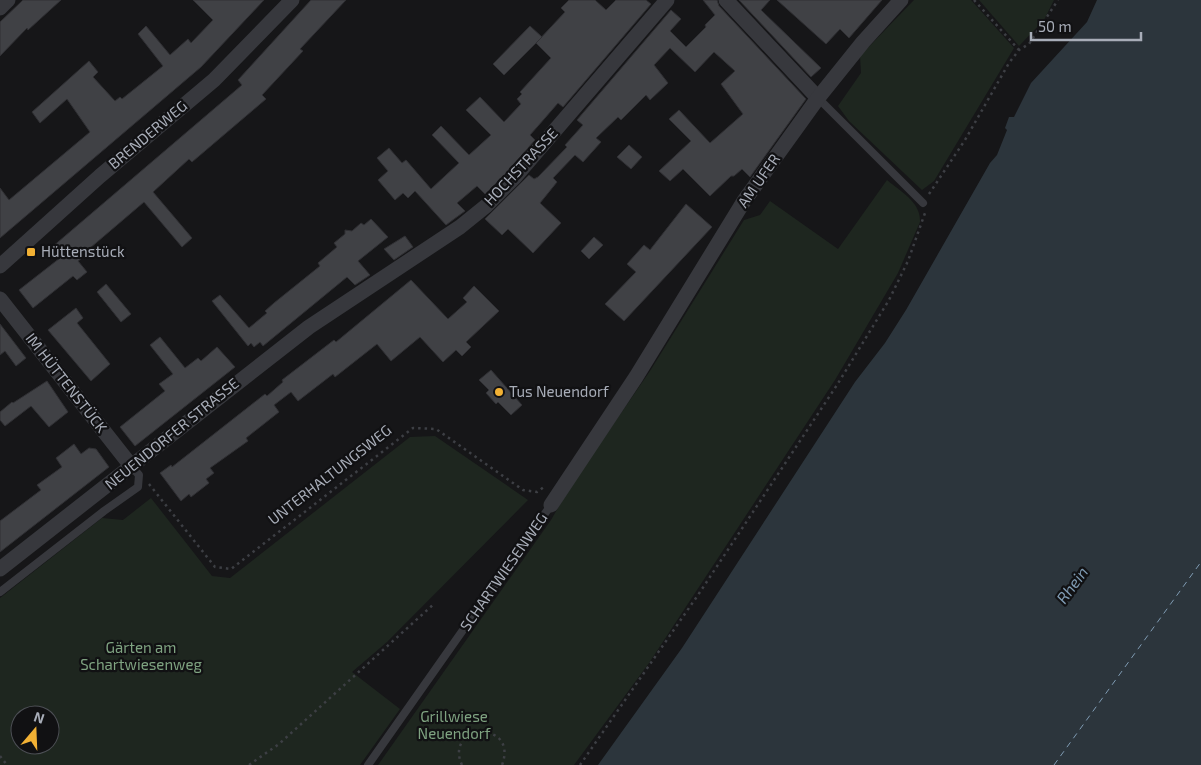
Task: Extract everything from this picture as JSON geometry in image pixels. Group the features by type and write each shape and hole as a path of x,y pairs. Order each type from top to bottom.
{"street":[{"path":"0,8 8,0"},
{"name":"BRENDERWEG","path":"0,266 100,176 214,80 292,0"},
{"name":"HOCHSTRASSE","path":"346,302 460,227 486,206 514,178 667,0"},
{"path":"726,0 818,98"},
{"name":"AM UFER","path":"636,377 744,201 818,98 863,42 901,0"},
{"name":"IM HÜTTENSTÜCK","path":"0,299 135,471"},
{"name":"NEUENDORFER STRASSE","path":"0,570 135,471 246,374 346,302"},
{"name":"SCHARTWIESENWEG","path":"548,505 636,377"}],"lane":[{"path":"818,98 923,203"},
{"path":"0,592 138,486 135,471"},
{"name":"SCHARTWIESENWEG","path":"368,765 548,505"}],"path":[{"path":"974,0 1019,50"},
{"path":"580,765 698,595 837,385 889,300 925,220 926,210 923,203 965,140 1009,63 1019,50 1029,44 1058,0"},
{"name":"UNTERHALTUNGSWEG","path":"135,471 151,485 215,568 231,569 413,428 436,429 523,490 537,492 548,482"},
{"path":"249,765 280,744 434,603"},
{"path":"462,765 459,754 460,746 464,740 478,732 486,732 499,739 504,751 502,765"},
{"path":"0,756 8,765"}],"green space":[{"path":"914,0 971,0 1014,48 934,181 922,190 849,121 838,106 861,73 860,56"},
{"path":"979,0 1054,0 1044,20 1019,46"},
{"name":"Grillwiese Neuendorf","path":"887,180 914,203 920,222 898,273 835,380 649,663 574,765 378,765 551,520 570,487 650,371 744,220 760,215 770,201 838,249"},
{"name":"Gärten am Schartwiesenweg","path":"435,436 528,500 387,642 352,672 400,709 360,765 0,765 0,598 102,518 123,520 151,498 212,576 230,578 410,437"}],"water":[{"name":"Rhein","path":"1097,0 1201,0 1201,765 598,765 682,648 855,382 885,343 906,310 990,163 997,155 1007,130 1005,128 1009,117 1014,117 1031,83 1087,22"}],"building":[{"path":"23,0 61,0 28,30 27,28 0,56 0,22"},
{"path":"193,0 264,0 201,67 0,238 0,188 9,200 90,132 67,99 40,123 32,112 89,61 98,72 93,77 115,101 120,97 122,99 163,66 138,34 146,26 170,55 188,39 191,43 213,20"},
{"path":"311,0 346,0 300,49 303,51 262,95 266,99 192,162 189,159 153,192 192,238 182,247 144,202 83,254 85,256 78,261 87,272 77,280 73,276 33,308 19,290 60,258 51,248 242,85 238,80"},
{"path":"569,0 595,0 606,10 616,0 646,0 651,4 563,107 558,103 530,135 535,140 507,172 485,194 477,186 457,203 465,211 446,225 415,191 408,198 403,193 395,200 378,180 388,171 377,158 389,148 402,163 406,160 431,189 459,163 432,135 441,126 469,155 491,135 466,110 480,97 504,122 521,104 517,99 522,94 520,92 551,58 536,43 565,12 561,8"},
{"path":"703,0 717,0 719,6 806,99 750,177 742,169 734,176 731,176 710,196 683,169 670,181 659,171 691,141 669,119 679,110 710,143 743,114 721,84 735,71 714,52 695,72 670,48 654,65 668,83 650,100 646,95 621,120 618,117 596,138 601,142 583,162 575,155 553,178 557,182 540,203 561,223 533,253 508,229 502,235 485,219 529,175 534,179 538,177 567,147 565,145 583,125 577,120 671,10 681,19 670,31 686,47 706,27 705,25 715,15"},
{"path":"739,0 770,0 761,10 821,68 811,77"},
{"path":"777,0 882,0 849,38 840,29 826,44"},
{"path":"530,26 542,37 504,75 493,64"},
{"path":"629,145 642,157 631,169 617,157"},
{"path":"686,204 712,227 624,321 605,304 636,272 627,264 644,245 650,250"},
{"path":"371,219 388,237 358,261 370,275 355,285 347,277 263,346 260,342 254,347 251,343 248,346 212,301 220,295 249,328 267,313 265,311 274,303 320,266 318,263 337,247 334,243 345,234 345,230 352,231 361,223 364,225"},
{"path":"405,236 413,247 394,260 384,249"},
{"path":"594,237 603,245 589,259 581,251"},
{"path":"411,280 448,319 467,302 463,298 474,286 499,311 466,342 471,347 462,356 456,350 443,362 420,337 391,361 377,344 335,377 333,374 298,401 291,392 274,405 279,412 246,438 248,441 210,468 214,473 206,479 209,483 191,497 189,494 181,501 160,473 171,465 172,467 265,394 267,396 283,382 282,380 334,340 336,342"},
{"path":"106,284 131,314 121,322 97,292"},
{"path":"76,308 83,318 77,323 110,364 91,381 48,330"},
{"path":"0,324 26,358 16,366 5,351 0,355"},
{"path":"160,337 185,368 198,358 201,361 217,347 235,367 135,446 120,427 165,391 159,384 173,374 150,345"},
{"name":"Tus Neuendorf","path":"491,370 522,405 511,415 498,402 496,404 486,393 489,390 479,380"},
{"path":"47,381 68,412 49,427 31,406 5,426 0,420 0,412 12,402"},
{"path":"74,444 81,454 89,448 96,449 109,467 0,552 0,521 41,490 37,485 62,467 56,458"}],"ferry route":[{"path":"1054,765 1201,562"}],"place":[{"name":"Hüttenstück","path":"31,252"},
{"name":"Tus Neuendorf","path":"499,392"}]}
